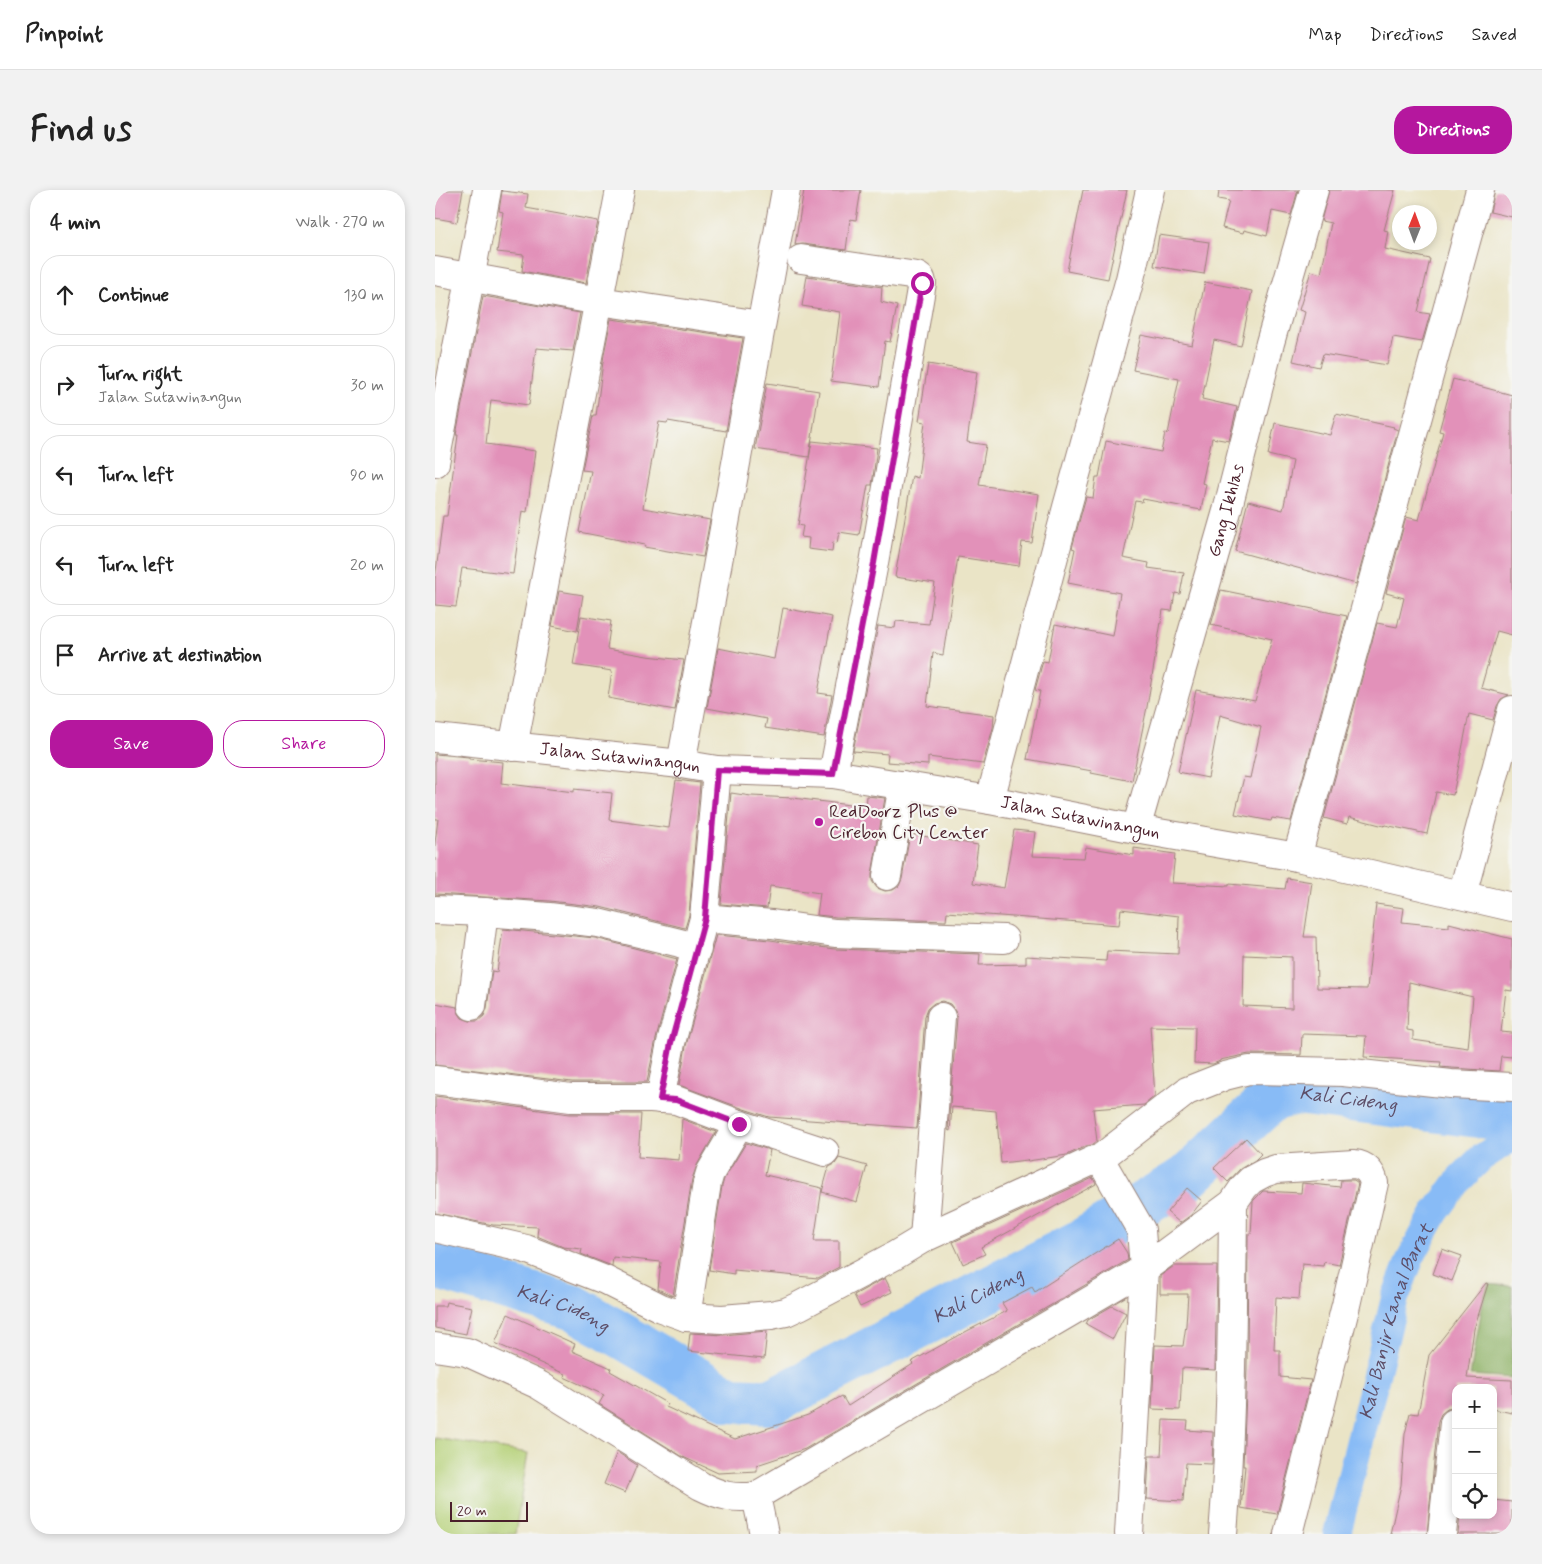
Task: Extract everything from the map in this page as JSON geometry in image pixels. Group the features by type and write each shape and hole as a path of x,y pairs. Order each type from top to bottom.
{"street":[{"path":"435,463 487,190"},
{"path":"513,747 620,190"},
{"path":"681,764 786,190"},
{"path":"989,800 1067,506 1130,279 1150,190"},
{"name":"Gang Ikhlas","path":"1137,829 1227,511 1270,343 1313,190"},
{"path":"1297,857 1480,190"},
{"path":"801,259 917,276 921,279 922,283 874,563 833,774"},
{"path":"435,271 599,301 761,326"},
{"path":"1462,895 1512,710"},
{"name":"Jalan Sutawinangun","path":"435,738 681,764 717,770 833,774 989,800 1137,829 1297,857 1512,907"},
{"path":"660,1099 671,1043 705,918 717,770"},
{"path":"887,876 903,785"},
{"path":"435,910 549,916 606,925 680,943 697,950"},
{"path":"472,1006 484,912"},
{"path":"705,918 772,924 835,933 1004,939"},
{"path":"924,1238 941,1017"},
{"path":"1105,1169 1187,1091 1249,1070 1343,1072 1451,1084 1512,1087"},
{"path":"435,1080 571,1098 676,1100 739,1124 825,1152"},
{"path":"686,1317 707,1183 710,1173 739,1124"},
{"path":"435,1228 526,1249 605,1280 661,1308 686,1317 722,1319 771,1315 786,1312 799,1306 924,1238 1085,1164 1105,1169 1141,1230 1144,1268 1129,1534"},
{"path":"435,1347 467,1352 539,1385 701,1486 717,1494 741,1498 756,1496 1144,1268 1233,1203 1251,1180 1276,1169 1361,1165 1373,1177 1373,1183 1346,1305 1289,1534"},
{"path":"1223,1534 1228,1473 1232,1356 1233,1203"},
{"path":"1443,1534 1453,1429"},
{"path":"756,1496 764,1534"}],"green space":[{"path":"1486,1284 1512,1286 1512,1378 1470,1375"},
{"path":"435,1438 528,1453 515,1534 435,1534"}],"building":[{"path":"435,190 463,190 457,222 435,218"},
{"path":"804,190 861,190 856,220 850,219 846,250 803,244 795,245"},
{"path":"1083,190 1127,190 1108,279 1067,271"},
{"path":"1219,190 1298,190 1291,215 1272,211 1267,236 1244,230 1243,233 1222,228 1229,201 1218,199"},
{"path":"1329,190 1395,190 1384,230 1388,231 1385,249 1430,259 1418,312 1430,314 1422,342 1393,337 1387,365 1323,354 1319,367 1293,361 1305,312 1299,310 1311,271 1321,274 1331,223 1321,221"},
{"path":"1495,190 1512,190 1512,217 1490,212"},
{"path":"502,191 528,194 526,208 598,221 586,283 522,271 524,255 497,252 503,212 499,211"},
{"path":"1159,235 1209,242 1204,274 1154,266"},
{"path":"807,276 882,287 881,302 897,306 890,342 885,341 879,387 831,381 840,312 802,306"},
{"path":"1205,282 1252,291 1241,346 1214,340 1202,399 1237,407 1229,441 1212,438 1202,483 1206,484 1201,510 1143,499 1142,502 1135,501 1123,558 1149,563 1148,568 1184,573 1180,594 1175,593 1172,611 1163,610 1147,707 1132,781 1091,773 1092,771 1027,759 1040,691 1035,690 1043,661 1048,662 1055,624 1113,636 1120,593 1068,583 1075,549 1072,548 1086,497 1093,498 1096,477 1099,477 1106,441 1161,452 1165,433 1168,434 1179,379 1133,370 1141,335 1192,345"},
{"path":"483,296 580,313 573,351 536,348 529,405 491,400 486,444 535,451 527,512 522,511 513,574 462,568 456,607 435,605 435,579 443,516 447,516 458,435 456,435"},
{"path":"611,319 743,338 726,431 668,421 667,423 659,422 643,508 710,520 703,557 644,547 645,545 579,532 591,471 582,470 593,416 596,416 604,354"},
{"path":"928,364 977,372 967,442 986,445 979,485 1039,494 1032,543 1022,542 1019,566 958,557 943,655 933,653 927,706 994,715 993,728 983,764 928,757 928,765 887,762 888,754 853,751 878,626 895,628 896,621 929,624 935,583 895,577 912,476 918,478 925,422 919,421"},
{"path":"1453,379 1512,395 1512,635 1497,631 1481,688 1509,695 1501,699 1493,720 1469,714 1453,795 1436,792 1427,834 1349,817 1347,824 1324,818 1377,623 1397,627 1404,598 1386,593 1406,517 1419,520 1443,432 1439,431"},
{"path":"767,383 819,391 809,457 755,449"},
{"path":"1336,414 1394,427 1398,430 1356,584 1235,551 1248,501 1283,510 1293,461 1268,455 1275,423 1330,435"},
{"path":"812,441 877,448 872,485 868,485 859,535 839,532 837,543 833,542 832,552 808,549 809,538 801,537 803,526 798,525"},
{"path":"1221,590 1347,616 1291,821 1272,818 1271,821 1235,814 1244,777 1250,778 1261,727 1220,715 1208,778 1178,772 1196,690 1255,701 1272,639 1211,625"},
{"path":"559,591 583,595 577,631 552,626"},
{"path":"783,608 832,617 818,693 832,695 824,737 765,728 767,719 707,708 718,648 774,659"},
{"path":"581,616 611,621 607,649 684,660 675,710 608,698 612,671 573,665"},
{"path":"435,754 503,762 501,783 574,792 574,789 612,793 609,820 669,828 676,780 700,783 689,915 685,928 600,907 550,901 435,894 435,843 438,819 435,819"},
{"path":"731,793 866,807 867,796 885,798 872,881 877,888 885,891 893,890 899,886 910,834 978,845 973,883 1004,888 1014,830 1035,832 1032,856 1084,858 1086,847 1134,855 1134,848 1175,854 1172,883 1229,886 1229,884 1285,889 1287,878 1312,882 1304,937 1316,937 1317,988 1367,989 1376,904 1404,908 1402,922 1449,927 1449,923 1512,939 1512,991 1506,990 1501,1032 1512,1033 1512,1057 1501,1056 1499,1071 1440,1067 1441,1062 1364,1057 1366,1036 1302,1034 1301,1055 1249,1054 1220,1060 1213,1064 1194,1063 1195,1027 1150,1026 1155,1096 1144,1105 1093,1109 1097,1141 1092,1145 1067,1155 1001,1163 996,1111 952,1107 950,1131 948,1130 957,1018 950,1004 942,1001 934,1003 928,1008 925,1016 917,1128 769,1117 679,1085 686,1046 716,935 834,949 980,954 979,965 1026,964 1026,956 1106,961 1107,951 1178,954 1179,916 1121,909 1119,925 947,912 946,921 836,917 817,915 820,893 770,886 767,908 721,904","holes":["1244,955 1292,957 1292,1008 1243,1006","1409,982 1473,997 1468,1048 1413,1040 1413,1031 1407,1030"]},
{"path":"503,929 595,938 677,959 647,1082 572,1082 435,1065 435,1003 457,1007 462,1018 470,1021 478,1021 484,1016 487,1008 492,971 497,972"},
{"path":"435,1096 569,1114 641,1114 638,1157 679,1160 682,1119 716,1132 697,1165 692,1179 673,1296 658,1289 661,1262 613,1257 612,1266 581,1254 582,1249 563,1247 537,1236 538,1227 493,1225 435,1213"},
{"path":"1246,1138 1261,1154 1240,1169 1228,1182 1214,1168"},
{"path":"746,1143 770,1150 765,1175 822,1188 814,1241 839,1241 839,1267 818,1278 734,1270 734,1274 709,1270 724,1179"},
{"path":"839,1158 867,1166 857,1202 822,1192 829,1167 835,1164"},
{"path":"1093,1178 1096,1184 981,1247 985,1254 963,1264 953,1242"},
{"path":"1341,1180 1354,1180 1358,1183 1339,1265 1324,1262 1323,1266 1302,1264 1299,1299 1276,1297 1274,1350 1280,1350 1280,1377 1311,1380 1277,1514 1241,1508 1245,1466 1243,1466 1247,1369 1248,1234 1251,1234 1253,1201 1263,1191 1301,1193 1302,1183 1340,1187"},
{"path":"1187,1188 1202,1201 1191,1215 1180,1223 1167,1212"},
{"path":"1118,1239 1127,1253 1128,1260 805,1449 757,1465 757,1471 718,1473 683,1457 599,1404 604,1395 564,1377 565,1374 495,1343 508,1314 575,1344 572,1351 611,1368 610,1371 668,1404 666,1407 735,1439 808,1415 842,1396 848,1406 913,1364 911,1362 1007,1311 1002,1303 1032,1287 1035,1292"},
{"path":"1442,1249 1462,1256 1452,1281 1433,1274"},
{"path":"1174,1266 1217,1266 1215,1370 1182,1368 1180,1410 1152,1409 1155,1345 1183,1346 1188,1294 1160,1294 1160,1276"},
{"path":"885,1278 892,1292 860,1307 854,1295"},
{"path":"1486,1283 1488,1284 1474,1329 1467,1378 1512,1380 1512,1413 1497,1410 1497,1384 1452,1384 1452,1408 1447,1409 1441,1414 1438,1421 1427,1534 1390,1534 1401,1485 1405,1434 1410,1413 1418,1414 1429,1355"},
{"path":"446,1302 472,1307 466,1334 435,1328 435,1306 445,1306"},
{"path":"1112,1306 1126,1313 1113,1339 1086,1324 1088,1320"},
{"path":"767,1331 764,1359 688,1351 690,1333 723,1335"},
{"path":"1163,1420 1188,1421 1187,1430 1213,1432 1212,1464 1186,1463 1183,1501 1147,1499 1149,1456 1161,1456"},
{"path":"617,1452 637,1465 625,1493 604,1484"},
{"path":"1497,1500 1512,1502 1512,1534 1458,1534 1460,1519 1497,1519"}],"waterway":[{"name":"Kali Cideng","path":"435,1266 575,1308 731,1400 771,1402 1083,1241 1188,1177 1271,1099 1296,1092 1487,1116 1512,1117"},
{"name":"Kali Banjir Kanal Barat","path":"1337,1534 1395,1298 1411,1257 1435,1213 1459,1180 1481,1158 1510,1139"}],"place":[{"name":"RedDoorz Plus @ Cirebon City Center","path":"819,822"}],"route":[{"path":"739,1124 676,1100 660,1099 671,1043 705,918 717,770 833,774 874,563 922,283"}]}
